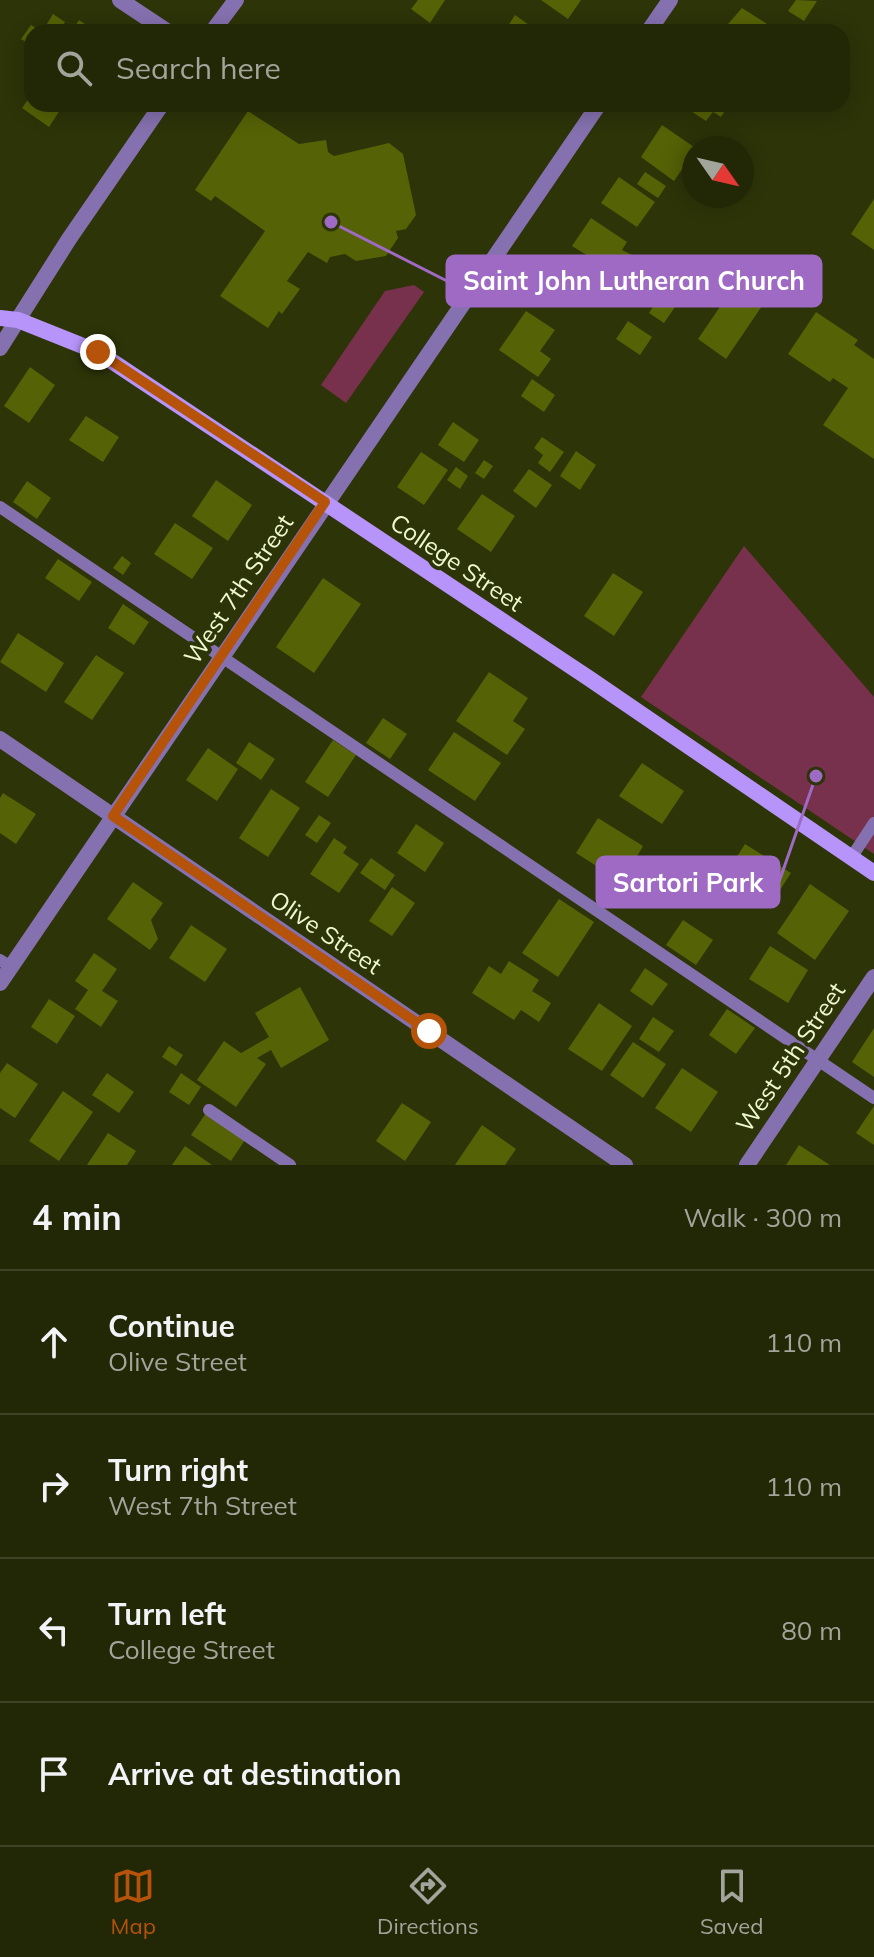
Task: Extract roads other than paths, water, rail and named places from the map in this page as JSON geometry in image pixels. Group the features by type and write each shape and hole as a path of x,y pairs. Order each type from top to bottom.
{"street":[{"path":"120,0 156,24"},
{"path":"218,24 236,0"},
{"path":"654,24 670,0"},
{"path":"0,348 69,239 156,112"},
{"name":"West 7th Street","path":"0,983 5,964 113,816 593,112"},
{"name":"College Street","path":"0,318 18,320 98,352 874,873"},
{"name":"Olive Street","path":"0,739 625,1165"},
{"name":"West 5th Street","path":"747,1165 874,977"}],"lane":[{"path":"0,507 874,1098"},
{"path":"851,858 874,823"},
{"path":"209,1110 290,1165"}],"place":[{"name":"Saint John Lutheran Church","path":"331,222"},
{"name":"Sartori Park","path":"816,776"}]}
